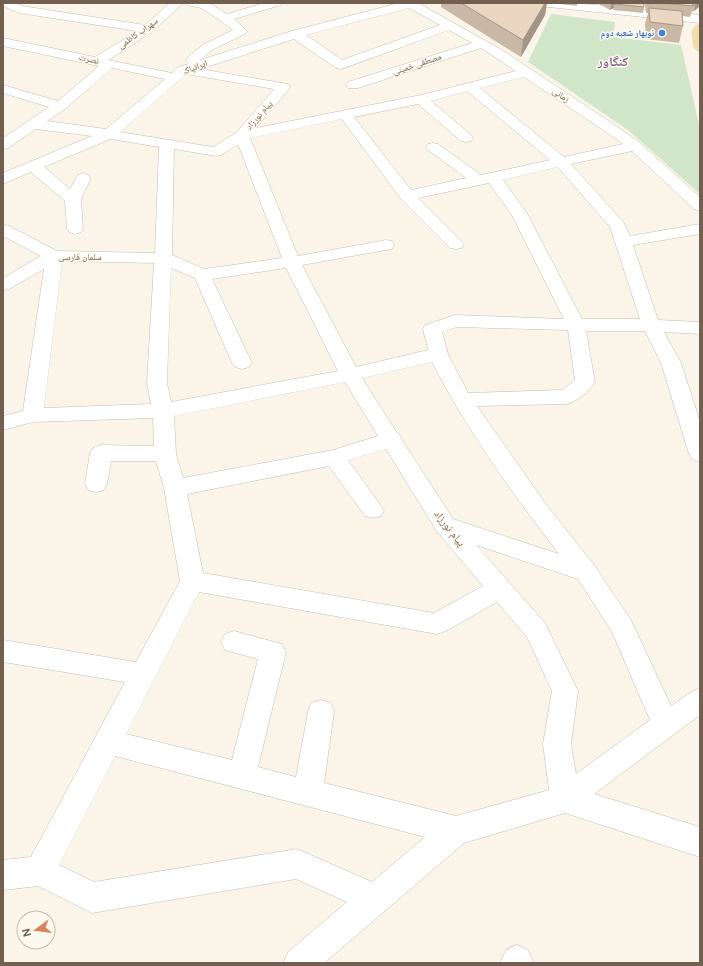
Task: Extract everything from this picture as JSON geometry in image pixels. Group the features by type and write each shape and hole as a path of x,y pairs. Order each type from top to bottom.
{"main road":[{"path":"700,29 698,31 700,47"}],"street":[{"path":"6,3 148,29"},
{"name":"سهراب کاظمی","path":"3,145 60,106 103,62 148,29 177,3"},
{"path":"178,74 208,47 241,31 225,18 204,5 191,3"},
{"path":"225,18 273,3"},
{"name":"زمانی","path":"409,3 482,44 527,72 635,146 700,206"},
{"name":"ایرانپاک","path":"3,179 109,134 178,74 296,34 409,3"},
{"path":"539,3 700,20"},
{"path":"581,3 593,8"},
{"path":"658,3 700,16"},
{"path":"8,17 24,6"},
{"path":"296,34 341,65 450,26"},
{"name":"نصرت","path":"3,42 103,62 178,74"},
{"name":"مصطفی خمینی","path":"353,85 482,44"},
{"path":"34,124 109,134 216,152 242,135 421,99 527,72"},
{"name":"پیام نورزاد","path":"178,74 283,87 242,135 292,262 350,375 392,439 444,524 536,630 565,691 557,744 564,799"},
{"path":"470,87 561,162 618,226 652,324 671,363 700,454"},
{"path":"3,89 60,106"},
{"path":"421,99 466,138"},
{"path":"345,114 407,196 456,244"},
{"path":"40,871 192,581 175,488 165,454 163,410 157,383 167,143"},
{"path":"407,196 635,146"},
{"path":"433,147 485,178 520,214 576,325 585,382 567,397 462,400"},
{"path":"34,167 73,199"},
{"path":"75,229 73,199 83,178"},
{"path":"624,242 700,229"},
{"path":"3,230 54,256 33,415"},
{"path":"163,258 202,275 292,262 386,244"},
{"name":"سلمان فارسی","path":"3,285 54,256 163,258"},
{"path":"202,275 242,363"},
{"path":"666,724 622,628 586,572 537,509 462,400 438,354 432,329 455,321 576,325 652,324 700,328"},
{"path":"3,423 33,415 163,410 350,375 438,354"},
{"path":"175,488 334,457 392,439"},
{"path":"96,484 101,453 165,454"},
{"path":"334,457 373,510"},
{"path":"444,524 508,547 586,572"},
{"path":"192,581 437,624 500,588"},
{"path":"234,642 273,652 242,776"},
{"path":"3,652 143,674"},
{"path":"299,963 456,831 564,799 700,700"},
{"path":"308,793 321,712"},
{"path":"108,742 456,831"},
{"path":"564,799 700,842"},
{"path":"3,875 40,871 92,898 297,864 375,898"}],"green space":[{"path":"551,14 615,22 613,37 681,45 700,129 700,194 628,130 528,62"}],"building":[{"path":"461,3 545,3 523,40"},
{"path":"644,3 644,7 614,4"},
{"path":"662,3 693,3 693,6"},
{"path":"649,8 682,11 683,26 650,22"}],"place":[{"name":"نوبهار شعبه دوم","path":"662,33"}],"district":[{"name":"کنگاور","path":"613,61"}]}
